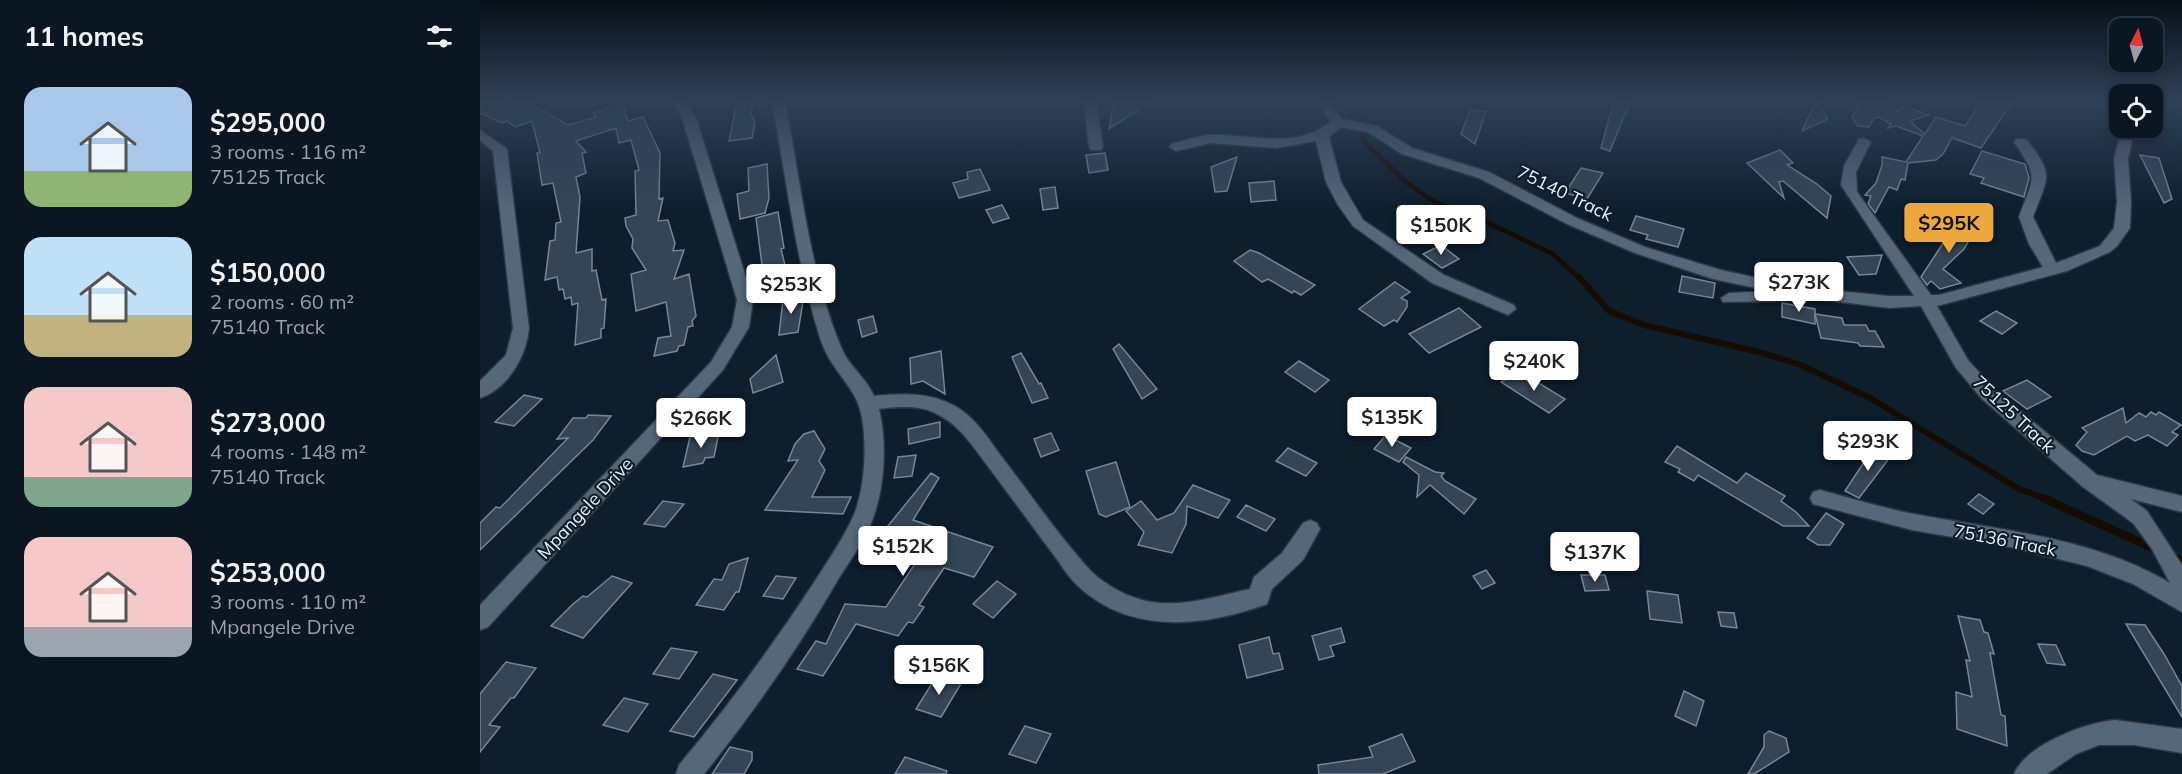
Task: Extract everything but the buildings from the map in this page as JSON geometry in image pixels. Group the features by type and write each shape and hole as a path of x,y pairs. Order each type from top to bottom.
{"street":[{"path":"480,391 513,360 520,347 521,338 500,149 484,137"},
{"name":"Mpangele Drive","path":"480,620 717,366 735,340 745,317 745,300 695,137"},
{"path":"688,774 739,714 783,651 863,518 874,460 867,404 861,386 841,364 828,334 806,248 785,137"},
{"path":"1095,137 1096,147"},
{"path":"1176,147 1211,139 1276,144 1316,137"},
{"path":"1322,137 1327,167 1350,215 1358,223 1438,279 1508,309"},
{"name":"75140 Track","path":"1382,137 1407,151 1484,175 1572,221 1640,250 1719,275 1827,296 1863,300 1927,302"},
{"path":"1927,302 2081,261 2105,249 2122,228 2124,202 2121,159 2126,138"},
{"name":"75125 Track","path":"1864,142 1848,172 1847,186 1927,302 1953,352 1988,394 2090,481 2140,517 2182,585"},
{"path":"2021,142 2041,167 2042,178 2026,217 2037,244 2052,269"},
{"path":"1728,298 1827,296"},
{"path":"867,404 893,400 911,401 932,404 949,411 982,446 1084,579 1105,596 1136,609 1164,614 1198,612 1234,600 1259,597 1262,584 1284,567 1301,549 1310,529"},
{"path":"2090,481 2182,504"},
{"name":"75136 Track","path":"1820,498 1912,522 2010,538 2089,557 2141,577 2182,602"},
{"path":"2026,774 2074,740 2092,733 2115,730 2182,741"}],"waterway":[{"path":"1363,137 1364,142 1406,182 1433,201 1484,221 1553,254 1580,279"},
{"path":"1579,277 1609,311 1644,325 1759,352 1801,365 1870,398 2019,489 2047,499"},
{"path":"2043,498 2155,549"},
{"path":"2170,555 2182,561"}]}
